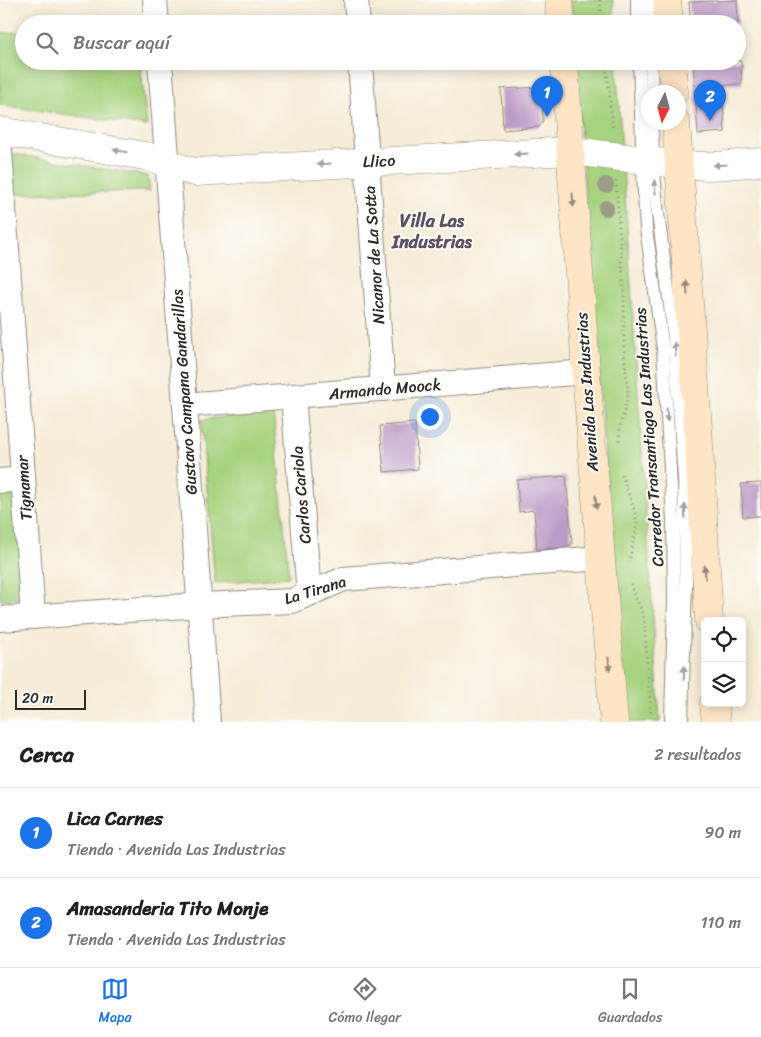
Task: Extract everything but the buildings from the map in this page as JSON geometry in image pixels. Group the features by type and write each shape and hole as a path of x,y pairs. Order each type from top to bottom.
{"main road":[{"path":"559,0 560,15"},
{"path":"667,0 668,15"},
{"name":"Avenida Las Industrias","path":"565,70 600,558 614,722"},
{"path":"672,70 673,85"},
{"path":"672,130 658,162 697,418 709,617"},
{"path":"714,707 716,722"}],"street":[{"path":"156,0 157,15"},
{"path":"356,0 357,15"},
{"name":"Gustavo Campana Gandarillas","path":"161,70 208,722"},
{"name":"Nicanor de La Sotta","path":"361,70 383,389"},
{"name":"Llico","path":"0,131 146,156 167,162 184,170 207,172 570,151 658,162 710,166 761,162"},
{"name":"Tignamar","path":"0,151 11,480 32,617"},
{"name":"Armando Moock","path":"185,405 586,372"},
{"name":"Carlos Cariola","path":"293,396 309,594"},
{"name":"La Tirana","path":"0,619 200,605 292,601 344,579 600,558"}],"lane":[{"path":"637,0 638,15"},
{"path":"648,0 649,15"},
{"name":"Corredor Transantiago Las Industrias","path":"641,70 658,162 646,228 663,349 672,520 674,600 671,722"},
{"path":"651,70 652,85"},
{"name":"Corredor Transantiago Las Industrias","path":"653,130 658,162 659,223 674,337 684,478 686,580 682,722"}],"path":[{"path":"600,0 601,15"},
{"path":"607,70 624,293 624,354 628,389 620,427 619,444"},
{"path":"621,468 635,512 637,525 636,537 630,554 629,568"},
{"path":"630,574 632,594 639,604 644,618 651,722"}],"green space":[{"path":"571,0 613,0 614,15 572,15"},
{"path":"15,32 15,70 141,70 147,126 0,105 0,33"},
{"path":"576,70 617,70 660,722 625,722"},
{"path":"7,153 148,176 150,191 12,194"},
{"path":"273,411 289,577 215,583 201,420"},
{"path":"15,493 24,598 0,600 0,494"}],"place":[{"name":"Lica Carnes","path":"547,117"},
{"name":"Amasanderia Tito Monje","path":"710,121"}],"district":[{"name":"Villa Las Industrias","path":"432,231"}]}
